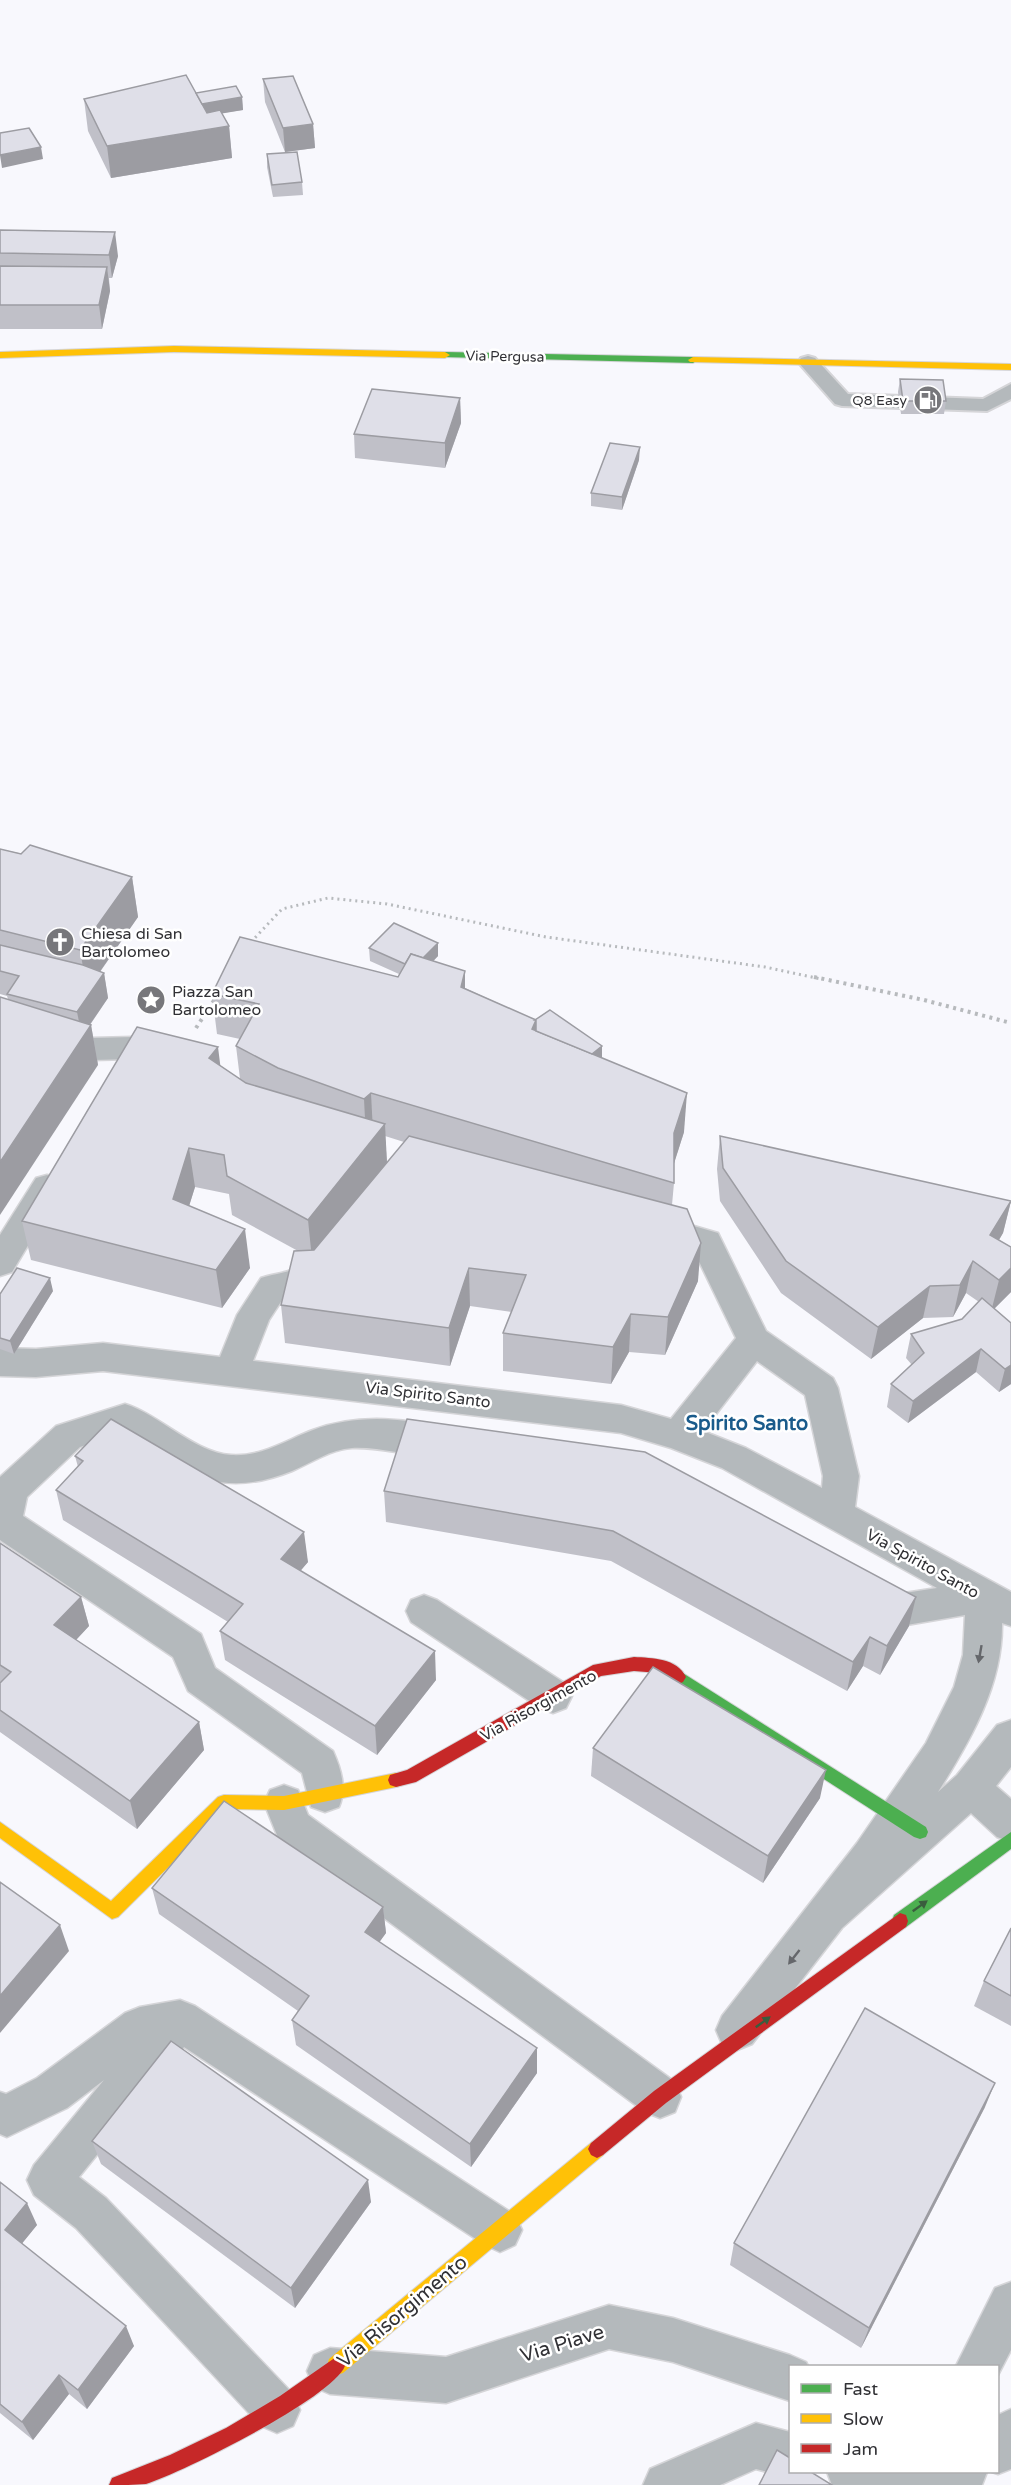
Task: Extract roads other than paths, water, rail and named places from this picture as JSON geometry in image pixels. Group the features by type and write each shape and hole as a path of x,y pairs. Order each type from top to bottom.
{"street":[{"name":"Via Pergusa","path":"0,355 56,351 174,349 1011,367"},
{"path":"0,1022 92,1049 133,1048 187,1063"},
{"path":"115,1077 133,1048"},
{"path":"0,1263 60,1165"},
{"path":"627,1220 706,1242 754,1340 821,1388 841,1476 836,1515"},
{"path":"231,1372 254,1316 273,1287 315,1275 342,1240"},
{"path":"678,1436 754,1340"},
{"name":"Via Spirito Santo","path":"0,1362 36,1363 103,1357 621,1419 678,1436 734,1458 998,1603"},
{"path":"325,1794 319,1763 201,1679 188,1646 4,1523 10,1490 68,1436 124,1418 213,1466 242,1471 288,1457 341,1434 381,1435 473,1447"},
{"path":"843,1583 895,1611 998,1603 965,1706 930,1769 908,1825"},
{"path":"424,1611 553,1696"},
{"name":"Via Risorgimento","path":"0,1829 112,1911 224,1802 284,1803 410,1777 598,1670 634,1664 662,1666 908,1825"},
{"path":"716,2057 828,1914 908,1825 971,1788 1011,1737"},
{"path":"971,1788 1011,1824"},
{"path":"284,1803 293,1827 660,2097"},
{"name":"Via Risorgimento","path":"119,2485 177,2464 277,2410 330,2371 660,2097 1011,1839"},
{"path":"180,2020 50,2180 91,2213 277,2410"},
{"path":"0,2113 7,2116 52,2093 140,2027 180,2020 500,2230"},
{"path":"979,2365 1011,2304"},
{"name":"Via Piave","path":"330,2371 446,2380 609,2327 673,2340 789,2378"},
{"path":"999,2450 1011,2432"},
{"path":"666,2485 756,2446 789,2455"},
{"path":"854,2473 882,2480 942,2483 962,2473"}],"lane":[{"path":"808,362 842,400 987,405 1011,390"}],"place":[{"name":"Q8 Easy","path":"928,400"},
{"name":"Chiesa di San Bartolomeo","path":"60,942"},
{"name":"Piazza San Bartolomeo","path":"151,1000"}],"district":[{"name":"Spirito Santo","path":"747,1423"}]}
